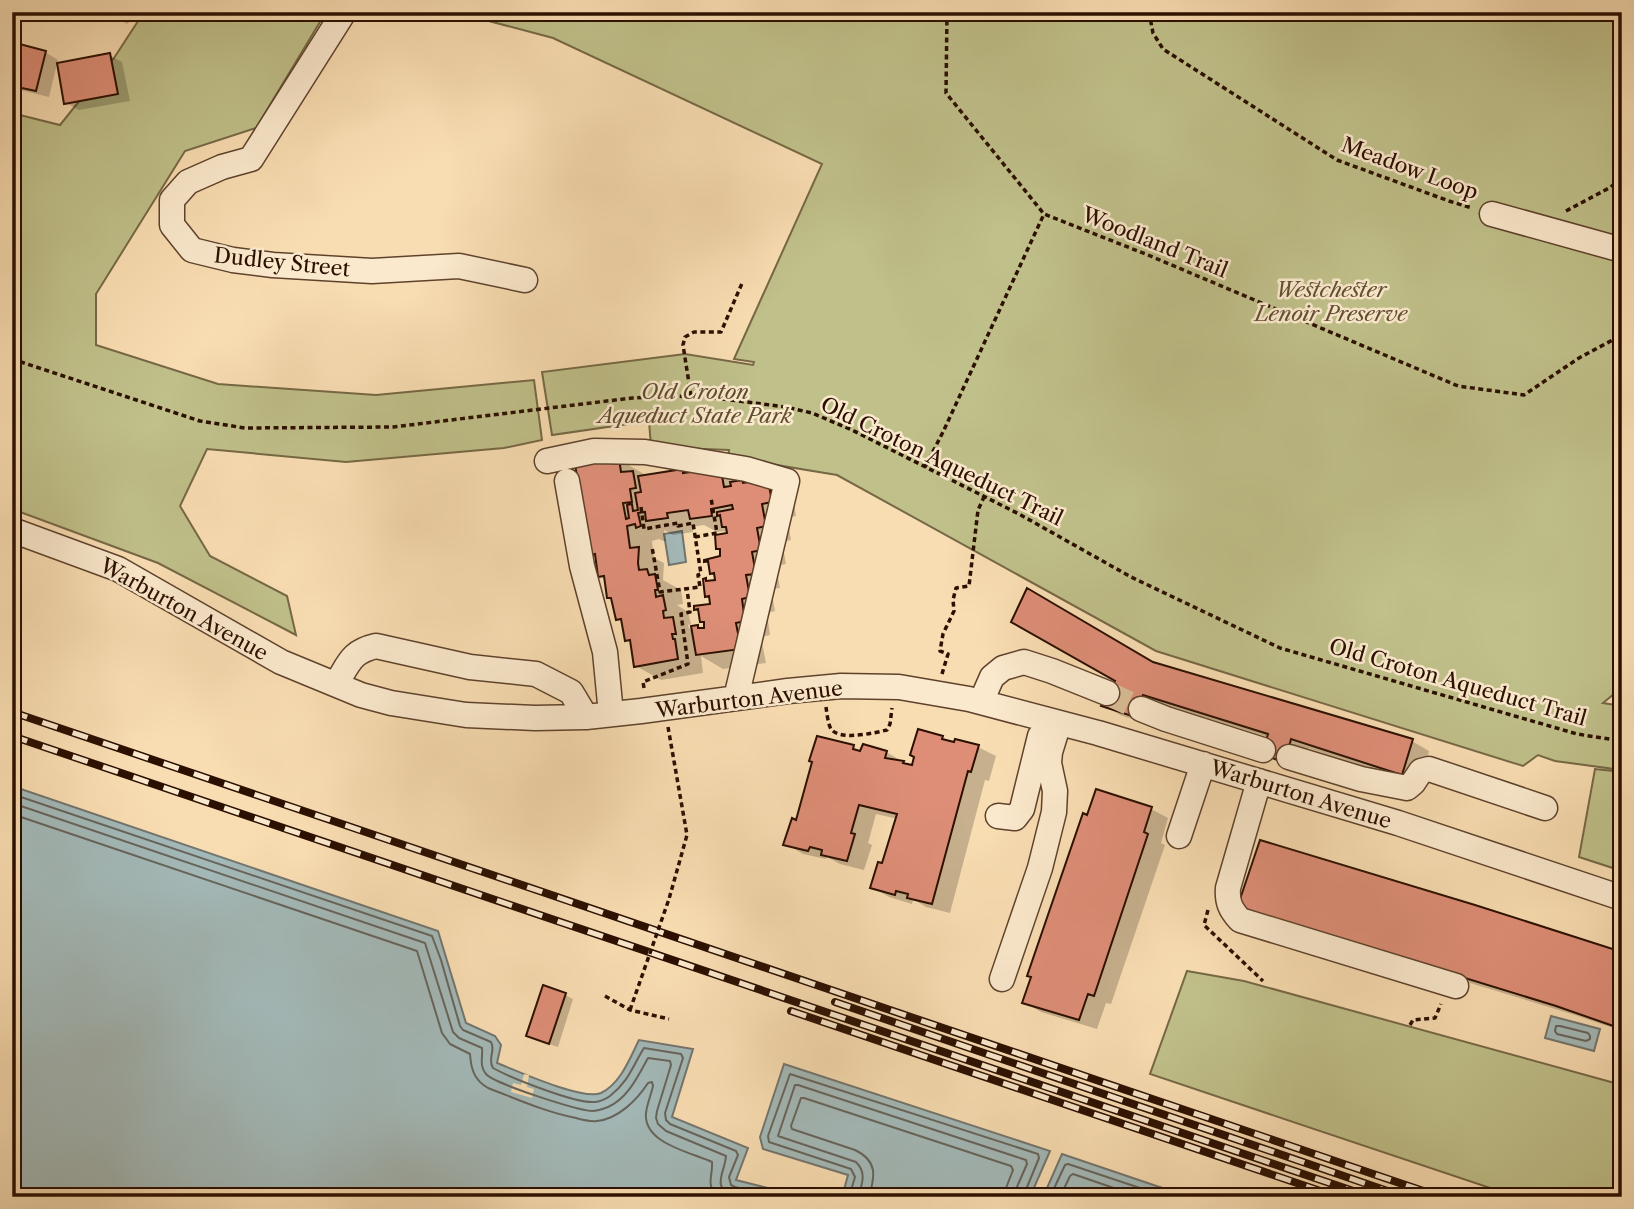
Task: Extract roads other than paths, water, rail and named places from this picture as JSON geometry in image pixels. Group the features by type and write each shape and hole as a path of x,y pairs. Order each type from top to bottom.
{"street":[{"name":"Dudley Street","path":"344,12 251,159 222,167 188,182 172,200 172,225 192,250 233,260 372,271 460,266 525,280"},
{"path":"1492,214 1622,250"},
{"path":"547,461 594,450 645,452 746,469 787,481 736,698"},
{"path":"567,481 582,566 605,652 611,714"},
{"name":"Warburton Avenue","path":"12,530 118,569 281,662 361,695 391,704 466,715 535,719 611,714 655,701 736,698 841,686 898,687 981,702 1203,764 1412,827 1622,898"},
{"path":"336,684 355,654 376,646 470,667 536,674 571,692 586,717"},
{"path":"981,702 992,677 1003,668 1024,662 1107,693"},
{"path":"1141,709 1263,750"},
{"path":"998,816 1015,818 1022,810 1052,721"},
{"path":"1002,979 1040,868 1054,812 1055,791 1048,763 1052,721"},
{"path":"1289,757 1361,779 1407,788 1422,771 1429,769 1545,808"},
{"path":"1179,836 1203,764"},
{"path":"1259,781 1228,888 1227,901 1232,911 1240,920 1449,995"}],"water":[{"path":"682,531 686,562 669,565 664,534"},
{"path":"12,786 438,931 466,1023 495,1036 501,1045 497,1063 534,1078 580,1093 601,1093 619,1077 639,1040 693,1049 672,1117 748,1148 736,1180 804,1197 12,1197"},
{"path":"1551,1016 1600,1029 1594,1051 1545,1038"},
{"path":"784,1064 1050,1151 1030,1197 842,1197 848,1175 763,1149 760,1137"},
{"path":"1062,1154 1189,1197 1043,1197"}],"tunnel":[{"path":"1107,693 1141,709"}],"railway":[{"path":"12,712 1441,1197"},
{"path":"12,736 1371,1197"},
{"path":"835,1002 1405,1197"},
{"path":"791,1011 1338,1197"}],"park label":[{"name":"Westchester Lenoir Preserve","path":"1331,301"},
{"name":"Old Croton Aqueduct State Park","path":"695,403"}]}
